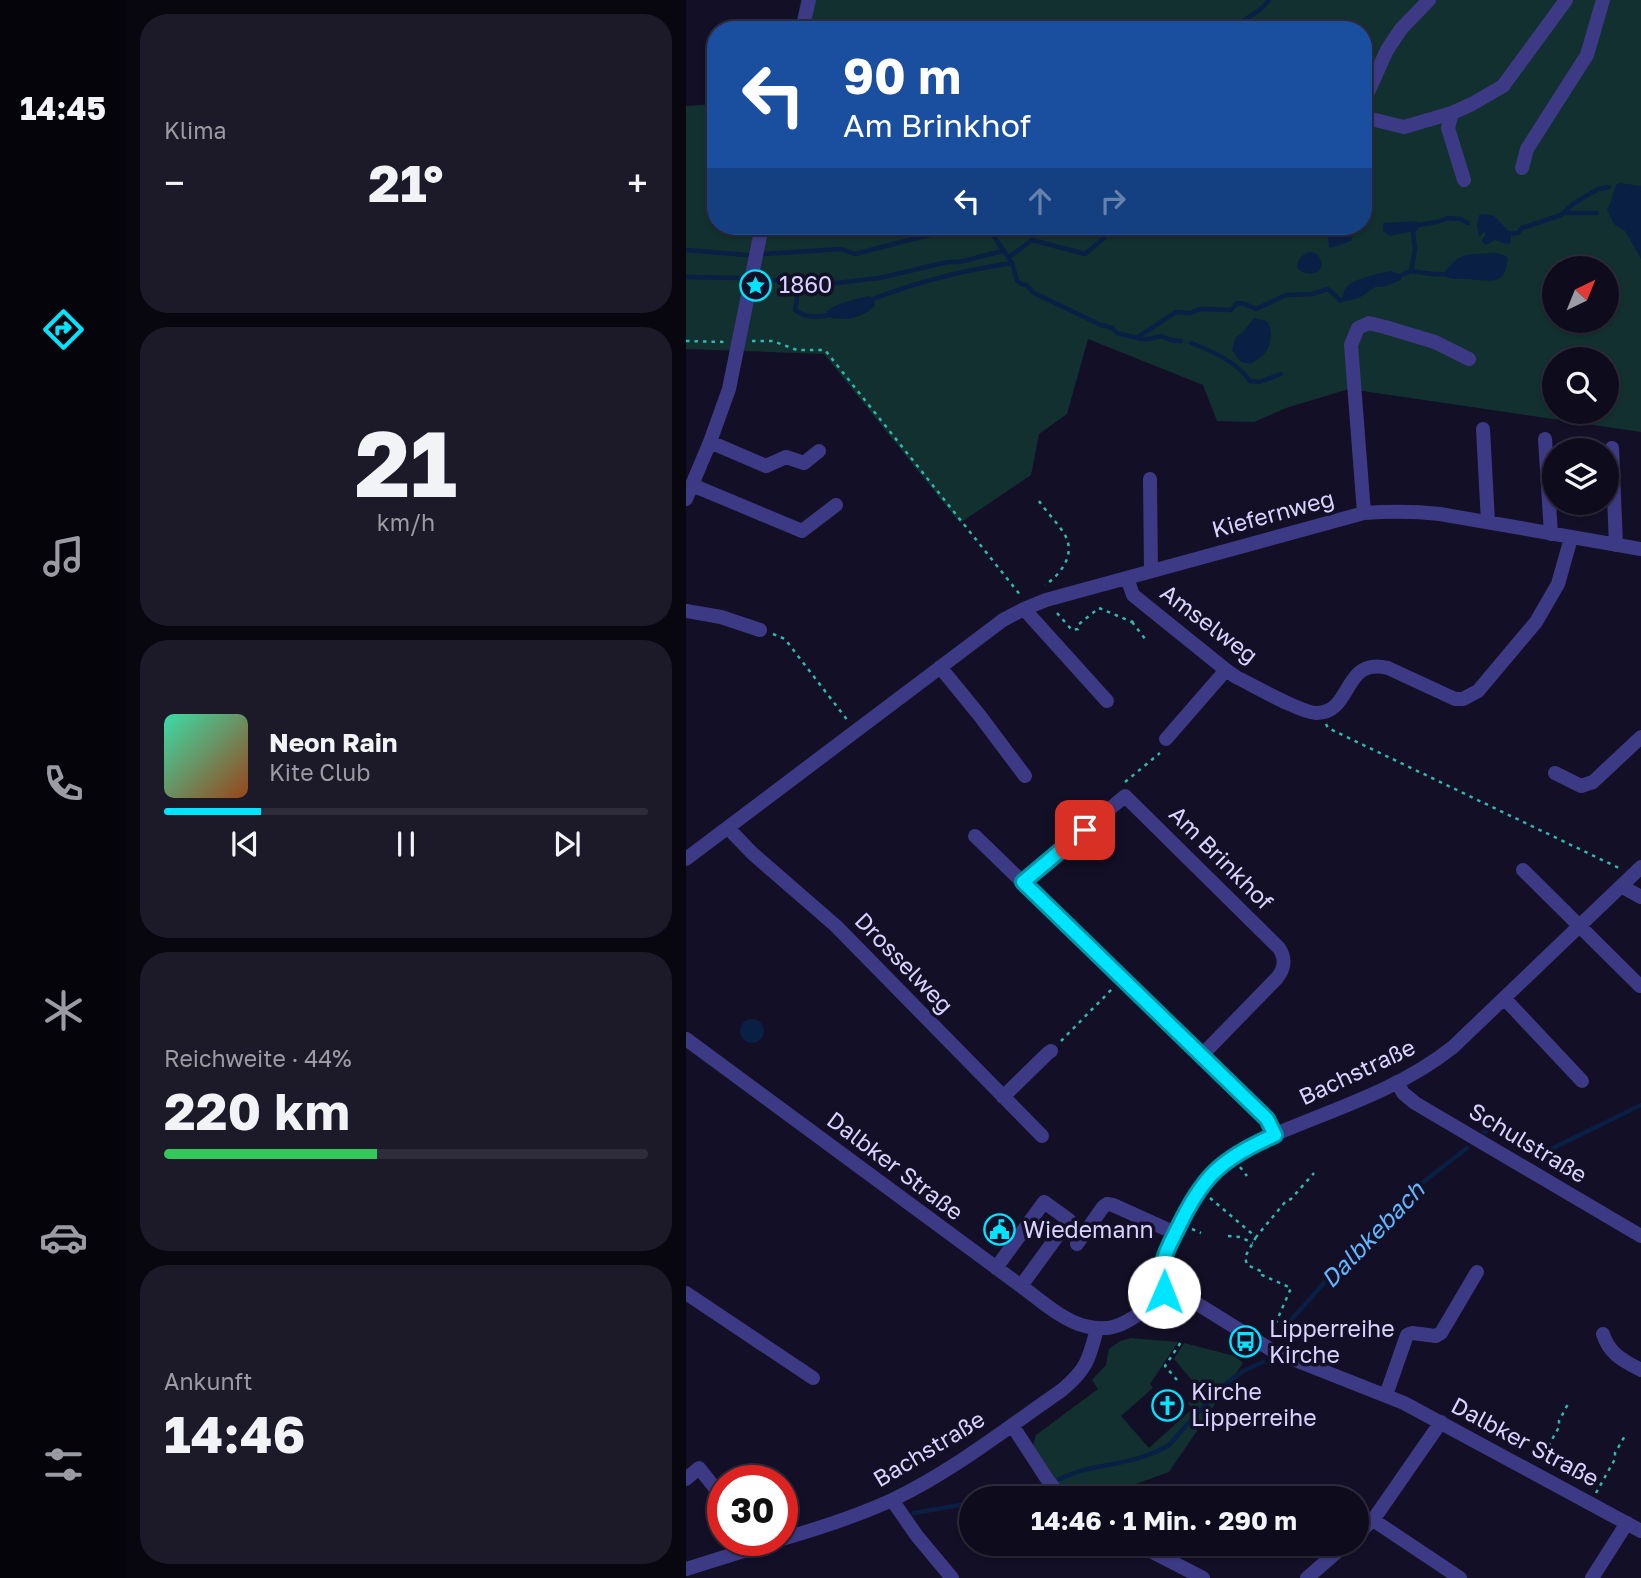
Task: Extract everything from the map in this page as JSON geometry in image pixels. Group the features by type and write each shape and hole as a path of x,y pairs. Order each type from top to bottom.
{"street":[{"path":"804,21 809,0"},
{"path":"1372,83 1387,50 1401,29 1429,0"},
{"path":"1372,119 1404,127 1452,113 1503,86 1566,0"},
{"path":"1522,168 1527,149 1587,55 1603,0"},
{"path":"1452,113 1448,128 1464,180"},
{"path":"760,235 729,389 689,492 802,531 836,505"},
{"path":"1364,513 1351,345 1358,328 1369,323 1385,327 1435,342 1469,359"},
{"path":"1483,429 1488,522"},
{"path":"710,442 766,466 786,457 804,463 819,451"},
{"path":"1150,479 1151,571"},
{"name":"Kiefernweg","path":"686,859 1003,621 1034,605 1364,513 1412,511 1641,549"},
{"path":"1549,515 1550,534"},
{"path":"1615,515 1616,545"},
{"path":"1321,712 1335,706 1356,675 1369,667 1388,668 1455,699 1463,699 1478,691 1536,622 1549,602 1558,584 1571,538"},
{"name":"Amselweg","path":"1127,578 1133,594 1236,677 1305,711 1321,712"},
{"path":"1034,605 1107,701"},
{"path":"686,611 721,617 760,629"},
{"path":"940,667 1025,776"},
{"path":"1166,738 1226,670"},
{"path":"1555,773 1581,786 1593,782 1641,737"},
{"path":"1023,882 1125,796"},
{"name":"Am Brinkhof","path":"1125,796 1284,956 1283,971 1202,1055"},
{"name":"Drosselweg","path":"728,828 752,853 836,926 1042,1136"},
{"path":"975,836 1267,1119 1275,1135"},
{"path":"1523,870 1640,986"},
{"name":"Bachstraße","path":"1167,1300 1161,1270 1167,1250 1192,1199 1216,1169 1252,1144 1359,1100 1437,1060 1637,871"},
{"path":"1620,886 1641,897"},
{"path":"1504,998 1582,1081"},
{"name":"Dalbker Straße","path":"689,1046 1071,1321 1097,1329"},
{"path":"1003,1097 1051,1051"},
{"name":"Schulstraße","path":"1397,1082 1403,1093 1415,1103 1641,1236"},
{"path":"996,1268 1044,1202 1069,1220 1021,1286"},
{"path":"1077,1244 1107,1204 1175,1233"},
{"path":"1386,1395 1407,1335 1412,1333 1436,1336 1441,1333 1476,1272"},
{"path":"686,1293 813,1378"},
{"name":"Dalbker Straße","path":"1167,1300 1176,1298 1196,1303 1285,1356 1386,1395 1534,1471 1641,1531"},
{"path":"1097,1329 1113,1328 1167,1300"},
{"name":"Bachstraße","path":"798,1534 892,1500 927,1482 1062,1390 1084,1369 1097,1329"},
{"path":"1603,1334 1611,1351 1641,1370"},
{"path":"1369,1524 1441,1422"},
{"path":"1012,1424 1053,1486"},
{"path":"686,1479 699,1468 707,1478"},
{"path":"892,1500 917,1536 952,1578"},
{"path":"1373,1520 1460,1578"},
{"path":"1592,1578 1627,1523"},
{"name":"Bachstraße","path":"686,1569 722,1556"},
{"path":"1160,1556 1203,1578"},
{"path":"1307,1578 1332,1556"}],"path":[{"path":"686,341 773,341 797,349 825,350 1034,605 1072,630 1078,629 1079,624 1099,608 1132,622 1146,640"},
{"path":"1034,605 1037,590 1060,573 1067,560 1069,547 1066,537 1039,502"},
{"path":"1132,622 1150,608"},
{"path":"760,629 785,639 856,731"},
{"path":"1321,712 1328,728 1637,871"},
{"path":"1125,796 1124,783 1160,752 1166,738"},
{"path":"1051,1051 1122,979"},
{"path":"1271,1335 1291,1288 1247,1265 1245,1257 1256,1237 1314,1173"},
{"path":"1218,1205 1256,1237"},
{"path":"1228,1236 1240,1237 1253,1243"},
{"path":"1177,1380 1165,1366 1183,1339"},
{"path":"1534,1471 1559,1427 1559,1421 1569,1402"},
{"path":"1591,1503 1626,1434"}],"green space":[{"path":"801,0 1641,0 1641,432 1587,424 1619,424 1619,347 1542,347 1542,417 1349,389 1286,408 1254,422 1217,421 1203,385 1088,339 1067,414 1039,434 1031,475 960,523 824,354 686,349 686,106 707,105 707,235 1372,235 1372,21 797,21"},
{"path":"1131,1338 1178,1342 1150,1384 1153,1388 1121,1416 1149,1448 1192,1409 1188,1403 1201,1391 1174,1359 1184,1343 1235,1356 1243,1363 1169,1472 1130,1486 1060,1486 1033,1445 1036,1435 1098,1389 1092,1380 1106,1365 1109,1349 1120,1341"}],"water":[{"path":"1620,183 1641,186 1641,259 1625,231 1614,224 1607,210 1616,185"},
{"path":"1479,215 1494,216 1511,233 1511,243 1495,240 1486,245 1482,242 1486,234 1484,232 1479,237 1477,225"},
{"path":"1417,221 1419,228 1413,231 1390,236 1383,231 1383,223"},
{"path":"1353,235 1351,241 1331,248 1328,236"},
{"path":"1310,252 1318,256 1322,265 1319,271 1308,274 1297,268 1301,257"},
{"path":"1496,253 1508,258 1505,271 1495,280 1456,279 1443,274 1455,261 1466,255"},
{"path":"1390,271 1402,275 1401,280 1375,287 1359,298 1342,300 1349,285"},
{"path":"868,296 874,298 875,306 859,316 849,319 831,318 827,311 841,303"},
{"path":"1254,318 1267,321 1271,337 1265,353 1251,364 1241,362 1232,350 1236,337"},
{"path":"752,1019 760,1023 764,1031 760,1039 752,1043 744,1039 740,1031 744,1023"}],"waterway":[{"path":"1243,21 1269,0"},
{"path":"1508,234 1518,233 1522,228 1561,215 1573,204 1598,189 1609,187"},
{"path":"1566,213 1597,213"},
{"path":"1399,276 1411,271 1415,250 1413,231 1418,225 1448,218 1468,223"},
{"path":"686,250 747,255 841,249 855,254 931,235"},
{"path":"993,235 1012,263 1017,281 1034,293 1112,328 1117,333 1141,339 1161,336 1181,341"},
{"path":"1008,258 1032,240 1085,254 1104,238"},
{"path":"761,280 836,283 879,278 1002,251"},
{"path":"871,300 940,278 1012,263"},
{"path":"1411,271 1443,274"},
{"path":"686,277 740,278"},
{"path":"795,282 795,310 809,316 833,314"},
{"path":"1138,337 1176,312 1190,313 1200,309 1231,310 1237,303 1256,309 1286,295 1312,294 1328,289 1340,301 1346,298"},
{"path":"1191,343 1231,363 1250,381 1259,382 1281,374"},
{"name":"Dalbkebach","path":"1484,1132 1489,1130 1547,1151 1641,1105"},
{"name":"Dalbkebach","path":"1284,1328 1404,1197 1467,1148"},
{"name":"Dalbkebach","path":"1058,1480 1081,1471 1139,1458 1169,1445 1219,1389 1243,1371 1263,1362"},
{"name":"Dalbkebach","path":"914,1513 959,1505"}],"place":[{"name":"1860","path":"756,285"},
{"name":"Wiedemann","path":"1000,1230"},
{"name":"Lipperreihe Kirche","path":"1246,1342"},
{"name":"Kirche Lipperreihe","path":"1168,1405"}],"route":[{"path":"1085,830 1023,882 1267,1119 1275,1135 1252,1144 1233,1156 1205,1180 1186,1210 1167,1250 1161,1270 1164,1292"}]}
